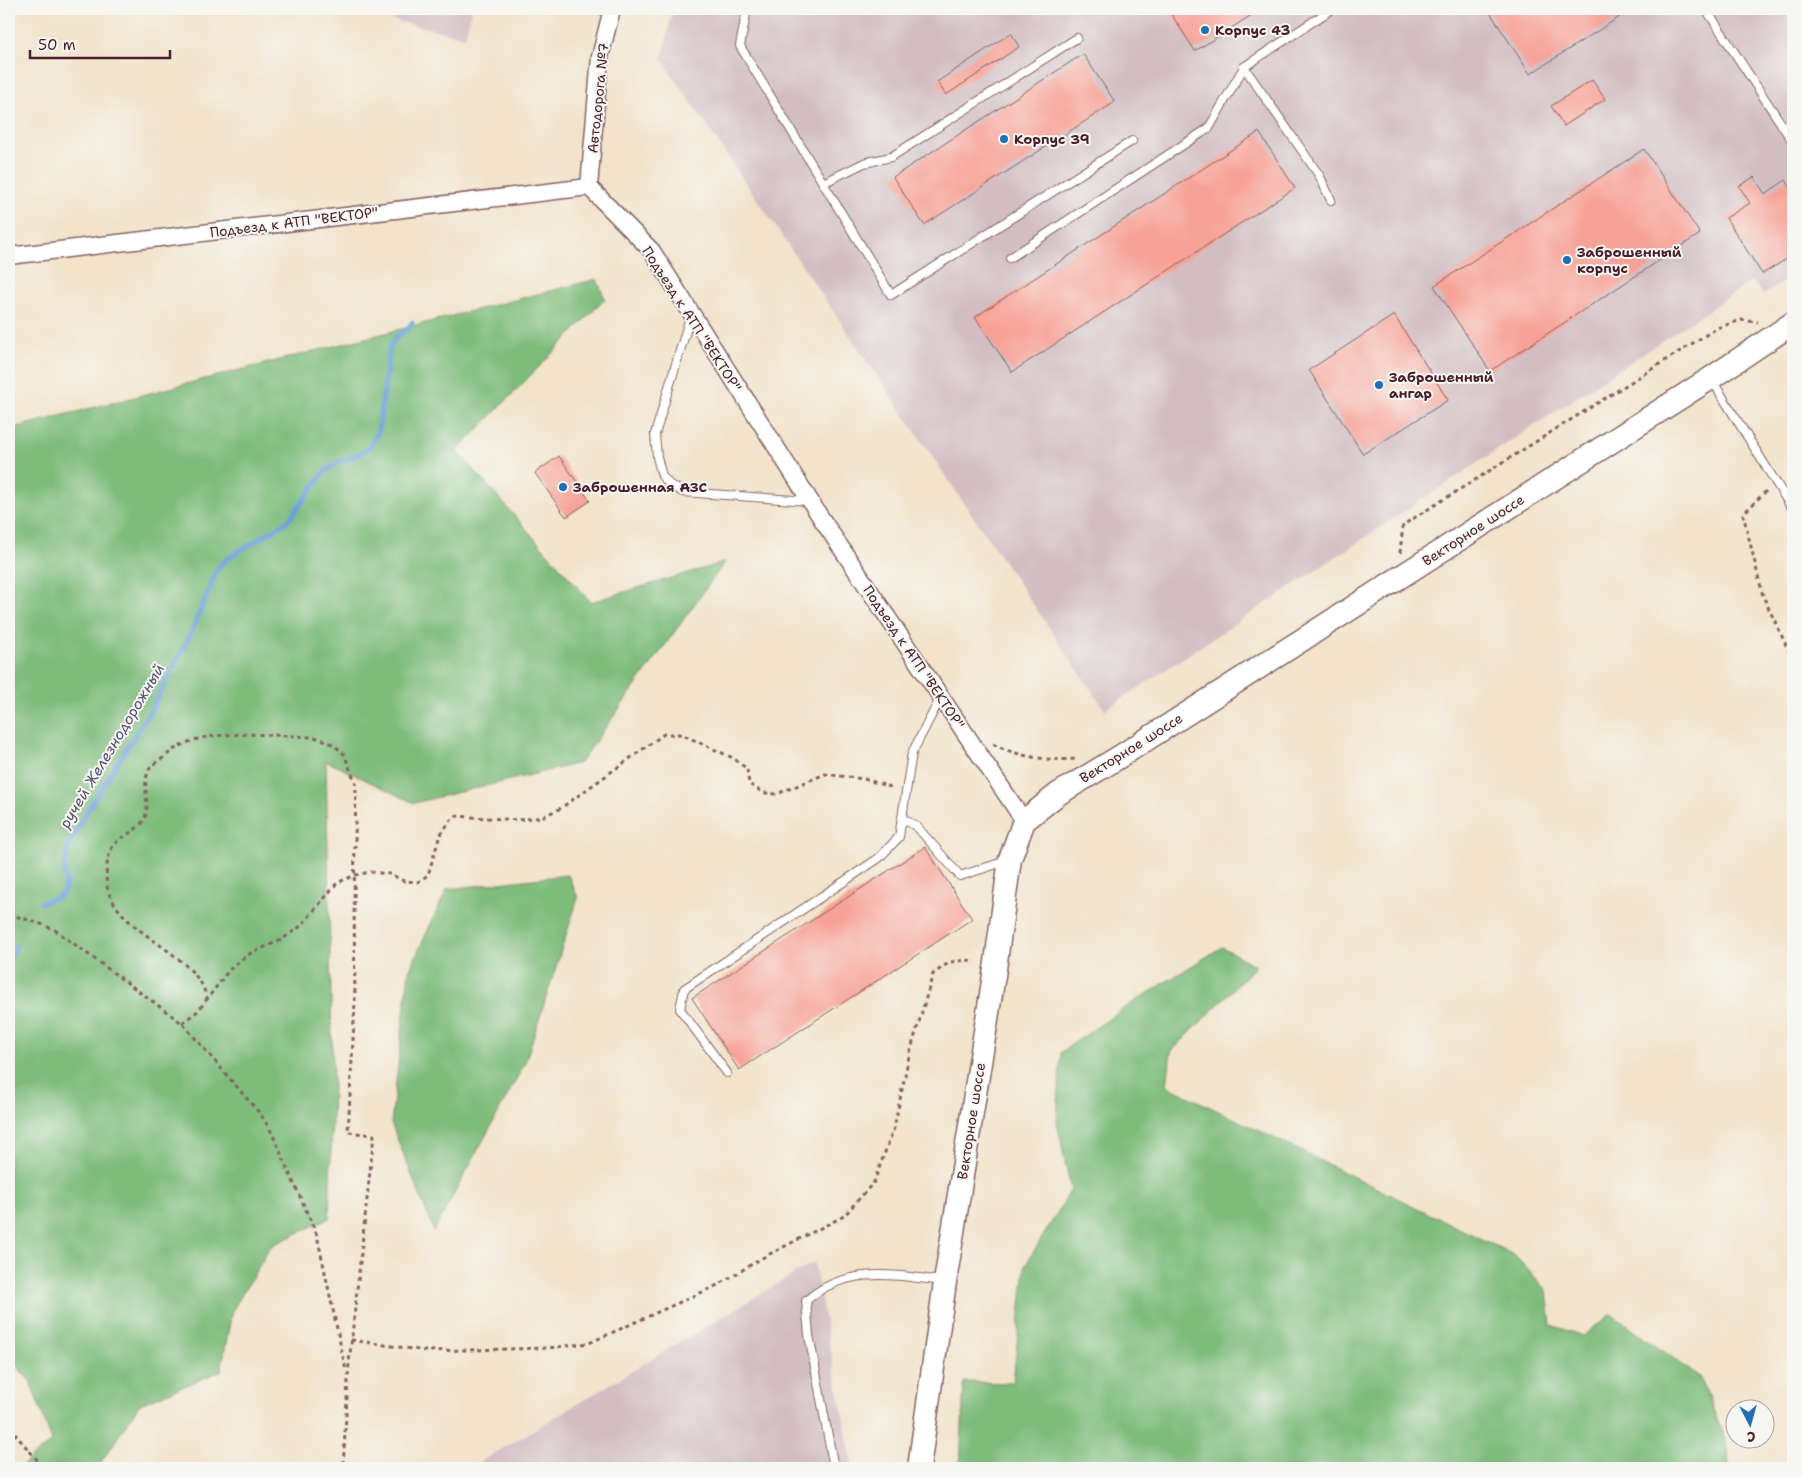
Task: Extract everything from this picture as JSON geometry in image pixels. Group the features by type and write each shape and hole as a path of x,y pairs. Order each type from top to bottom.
{"main road":[{"name":"Векторное шоссе","path":"919,1468 945,1282 995,969 1010,859 1024,821 1058,794 1116,759 1711,378 1793,323"}],"street":[{"name":"Автодорога №7","path":"589,187 600,57 612,9"},
{"name":"Подъезд к АТП \"ВЕКТОР\"","path":"9,256 589,187 652,251 811,501 1024,821"}],"lane":[{"path":"747,9 740,46 891,295 1132,141"},
{"path":"1010,258 1209,128 1244,67 1332,9"},
{"path":"1706,9 1793,142"},
{"path":"823,183 864,163 892,157 1077,38"},
{"path":"1244,67 1319,175 1331,200"},
{"path":"691,314 655,434 656,458 662,476 670,486 683,492 811,501"},
{"path":"1711,378 1793,510"},
{"path":"727,1073 680,1009 684,989 879,858 899,837 912,753 942,698"},
{"path":"902,818 917,827 960,876 1010,859"},
{"path":"834,1468 809,1335 806,1301 819,1289 854,1276 884,1274 945,1282"}],"path":[{"path":"1400,558 1403,525 1717,328 1741,320 1764,323"},
{"path":"1775,481 1743,514 1763,596 1793,660"},
{"path":"208,1000 199,980 187,966 127,919 109,893 106,884 106,869 112,846 132,832 146,818 144,787 150,768 182,744 202,738 242,734 314,737 324,740 344,754 356,784 354,875 356,1003 348,1132 374,1135 351,1340 343,1468"},
{"path":"182,1022 198,1011 208,1000 229,970 247,956 281,940 301,926 337,882 354,875 371,872 390,874 404,881 418,882 428,875 440,835 454,816 518,820 542,817 560,808 664,734 681,734 734,758 747,769 749,784 764,793 777,794 825,774 864,779 906,792"},
{"path":"988,742 1027,757 1056,760 1082,759"},
{"path":"9,914 55,930 182,1022 261,1116 271,1131 317,1235 348,1378"},
{"path":"351,1340 426,1351 549,1348 589,1344 718,1285 762,1258 844,1216 874,1182 894,1128 909,1056 933,974 950,962 968,960 995,969"},
{"path":"9,1427 44,1468"},
{"path":"39,1463 55,1468"}],"shaded area":[{"path":"346,9 472,9 465,37"},
{"path":"673,9 1793,9 1793,275 1763,295 1752,281 1105,710 662,60"},
{"path":"814,1262 853,1468 470,1468"}],"green space":[{"path":"597,279 605,299 457,451 591,602 725,562 580,763 414,803 326,761 333,1088 329,1218 271,1246 232,1311 221,1371 140,1404 97,1468 19,1468 52,1441 30,1381 9,1357 9,429"},
{"path":"568,875 578,898 525,1063 434,1231 391,1123 409,971 447,889"},
{"path":"1222,947 1256,966 1171,1052 1167,1086 1514,1255 1547,1290 1551,1325 1583,1336 1611,1314 1701,1378 1724,1438 1724,1450 1728,1450 1729,1468 960,1468 964,1382 1013,1383 1025,1266 1071,1190 1057,1122 1061,1052 1129,1005"}],"building":[{"name":"Корпус 43","path":"1168,9 1261,9 1195,51"},
{"path":"1500,9 1632,9 1530,74 1491,14"},
{"path":"1011,33 1019,47 946,95 937,82"},
{"name":"Корпус 39","path":"1083,54 1115,102 924,225 893,177"},
{"path":"1592,80 1605,99 1564,126 1551,106"},
{"path":"1259,132 1295,188 1012,372 975,317"},
{"name":"Заброшенный корпус","path":"1644,149 1700,234 1490,371 1434,286"},
{"path":"1754,177 1765,194 1786,180 1793,192 1793,255 1762,274 1726,218 1750,203 1739,186"},
{"name":"Заброшенный ангар","path":"1394,315 1448,400 1363,454 1309,370"},
{"name":"Заброшенная АЗС","path":"559,456 590,501 566,517 535,473"},
{"path":"925,847 972,919 739,1070 692,998"}],"waterway":[{"name":"ручей Железнодорожный","path":"41,903 60,896 64,891 66,883 64,867 69,843 151,710 191,633 221,564 289,520 324,472 337,463 360,454 369,448 378,432 390,347 397,336 408,329 412,323"},
{"name":"ручей Железнодорожный","path":"9,961 16,946"}],"place":[{"name":"Корпус 43","path":"1205,30"},
{"name":"Корпус 39","path":"1004,139"},
{"name":"Заброшенный корпус","path":"1567,260"},
{"name":"Заброшенный ангар","path":"1379,385"},
{"name":"Заброшенная АЗС","path":"563,487"}]}
